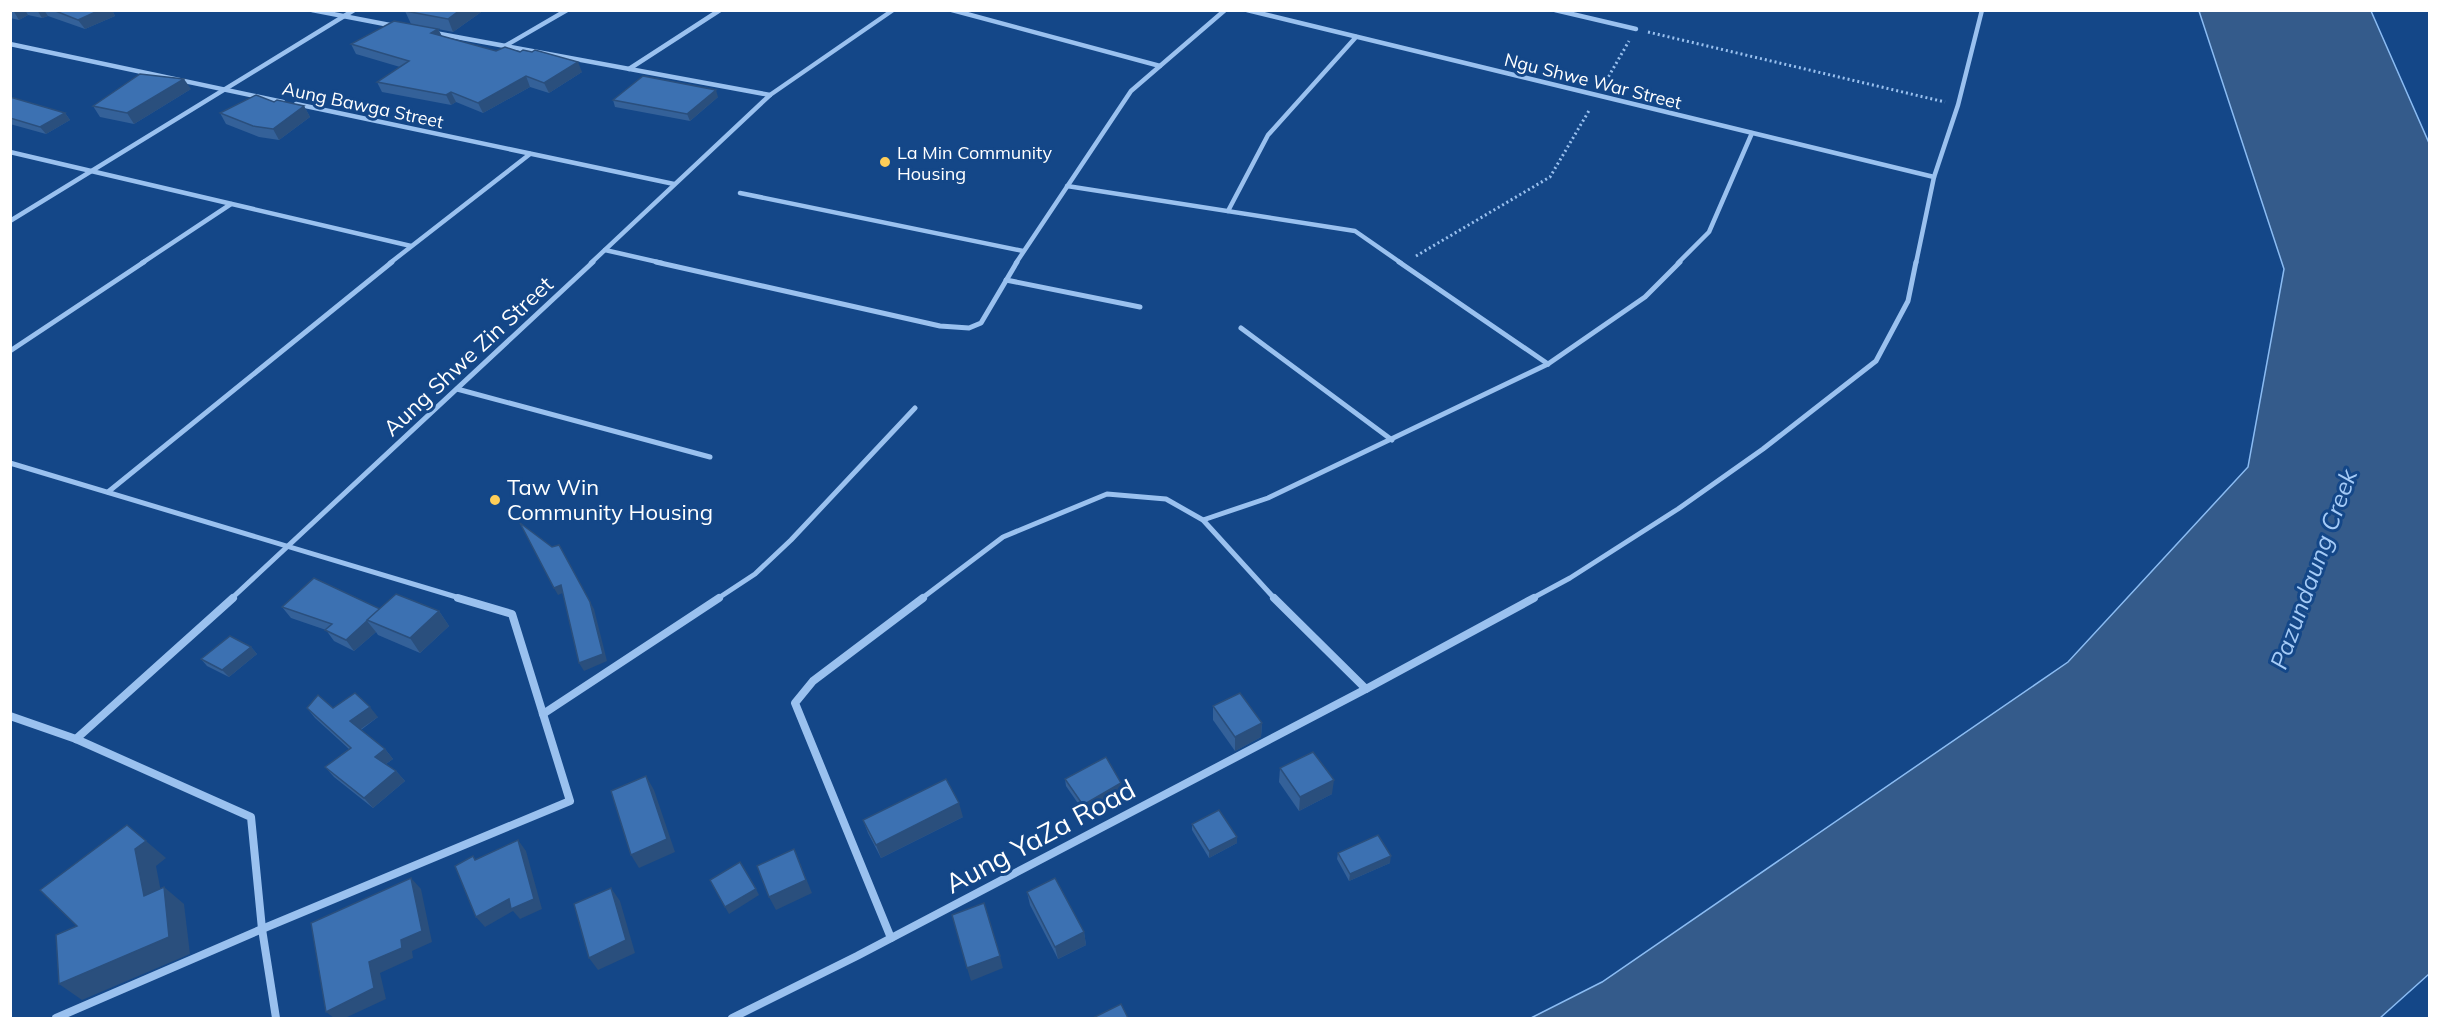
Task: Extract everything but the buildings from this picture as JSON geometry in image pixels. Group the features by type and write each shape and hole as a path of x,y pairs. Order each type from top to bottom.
{"street":[{"path":"312,10 401,27"},
{"path":"10,221 354,10"},
{"path":"504,46 567,10"},
{"path":"629,69 720,10"},
{"name":"Aung Shwe Zin Street","path":"76,739 290,546 770,95 892,10"},
{"path":"952,10 1160,66"},
{"path":"605,250 940,326 969,328 981,323 1023,251 1131,91 1225,10"},
{"name":"Ngu Shwe War Street","path":"1246,10 1934,177"},
{"path":"1555,10 1636,30"},
{"name":"Aung YaZa Road","path":"732,1018 891,938 1570,578 1649,528 1763,449 1876,362 1908,301 1934,177 1958,105 1982,10"},
{"path":"424,31 770,95"},
{"path":"1228,211 1268,135 1356,37"},
{"name":"Aung Bawga Street","path":"10,44 674,184"},
{"path":"1203,520 1268,498 1548,364 1645,297 1709,232 1752,133"},
{"path":"10,152 411,246"},
{"path":"108,492 411,246 530,154"},
{"path":"1067,186 1355,231 1548,364"},
{"path":"740,192 1023,251"},
{"path":"10,351 231,204"},
{"path":"1006,280 1140,307"},
{"path":"1240,328 1392,440"},
{"path":"457,389 710,457"},
{"path":"543,714 755,574 791,540 915,408"},
{"path":"10,463 512,614 570,801 262,929 56,1018"},
{"path":"891,938 795,703 813,681 1003,537 1107,494 1166,499 1203,520 1262,586 1366,688"},
{"path":"10,716 76,739 251,817 262,929 276,1018"}],"path":[{"path":"1402,264 1550,177 1636,30 1958,105"}],"water":[{"name":"Pazundaung Creek","path":"2199,11 2371,11 2429,143 2429,974 2380,1018 1531,1018 1602,982 2068,662 2248,467 2284,269"}],"place":[{"name":"La Min Community Housing","path":"885,162"},
{"name":"Taw Win Community Housing","path":"495,500"}]}
